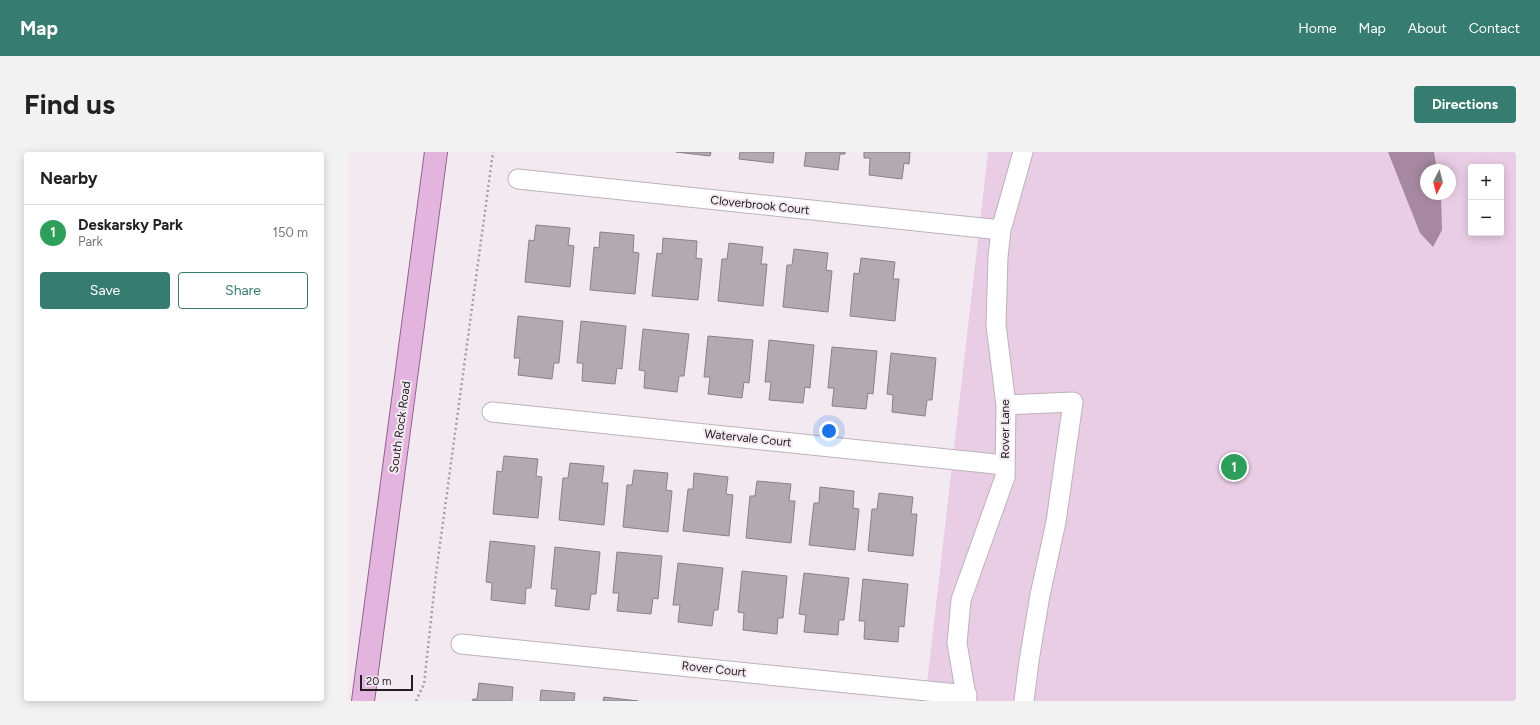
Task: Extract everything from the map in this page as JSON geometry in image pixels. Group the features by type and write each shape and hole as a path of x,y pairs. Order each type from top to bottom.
{"main road":[{"name":"South Rock Road","path":"363,701 436,152"}],"street":[{"name":"Rover Lane","path":"967,698 957,643 961,600 1004,477 1006,405 996,325 1001,230 1023,152"},
{"name":"Cloverbrook Court","path":"518,179 1001,230"},
{"path":"1006,405 1073,402 1058,510 1040,595 1024,701"},
{"name":"Watervale Court","path":"492,412 1005,465"},
{"name":"Rover Court","path":"461,644 967,698"}],"path":[{"path":"416,701 424,684 437,567 493,152"}],"shaded area":[{"path":"988,152 1516,152 1516,701 925,701"},
{"path":"1388,152 1434,152 1436,164 1420,164 1420,200 1441,200 1442,230 1433,247 1420,233"}],"building":[{"path":"676,152 711,152 710,156"},
{"path":"740,152 774,152 773,163 739,159"},
{"path":"806,152 845,152 845,154 840,154 838,170 804,166"},
{"path":"864,152 910,152 909,164 904,163 902,179 869,175 870,158 864,158"},
{"path":"536,225 570,228 568,245 574,246 570,287 525,282 529,240 534,241"},
{"path":"600,232 634,235 633,252 639,253 635,294 590,290 594,247 599,248"},
{"path":"663,238 697,241 696,258 702,259 698,300 652,296 657,253 662,254"},
{"path":"729,243 763,247 761,264 767,264 763,306 718,301 722,259 727,259"},
{"path":"794,249 828,253 826,270 832,271 828,312 783,307 787,265 792,265"},
{"path":"861,258 895,262 893,279 899,279 895,321 850,316 854,273 859,274"},
{"path":"518,316 563,321 559,363 554,363 552,379 518,375 520,358 514,358"},
{"path":"581,321 626,326 622,369 617,368 615,384 582,381 583,363 577,363"},
{"path":"643,329 689,334 684,376 679,376 677,392 644,388 645,371 639,370"},
{"path":"708,336 753,340 749,383 744,382 742,398 708,394 710,377 704,377"},
{"path":"769,340 814,345 810,388 805,387 803,403 769,400 771,382 765,382"},
{"path":"832,347 877,351 873,394 868,393 866,409 832,406 834,388 828,388"},
{"path":"891,353 936,358 932,400 927,400 925,416 892,412 893,395 887,394"},
{"path":"504,456 538,459 536,476 542,477 538,518 493,514 497,471 502,472"},
{"path":"570,463 604,466 602,483 608,483 604,525 559,520 563,478 568,478"},
{"path":"634,470 668,473 666,490 672,491 668,532 623,527 627,485 632,485"},
{"path":"694,473 728,477 726,494 733,495 729,536 683,531 688,489 693,489"},
{"path":"757,481 791,484 789,501 795,501 791,543 746,538 750,496 755,496"},
{"path":"820,487 854,491 853,508 859,509 855,550 809,545 814,503 819,503"},
{"path":"879,493 913,497 911,514 917,514 913,556 868,551 872,509 877,509"},
{"path":"490,541 535,546 531,588 526,588 525,604 491,600 492,583 486,582"},
{"path":"555,547 600,552 596,594 591,594 589,610 555,606 557,589 551,589"},
{"path":"617,552 662,556 658,599 653,598 651,614 617,611 619,593 613,593"},
{"path":"678,563 723,568 718,610 714,610 712,626 678,622 680,605 673,605"},
{"path":"742,571 787,576 783,618 778,618 777,634 743,630 744,613 738,612"},
{"path":"804,573 849,578 844,620 839,620 838,635 804,632 806,615 799,614"},
{"path":"863,579 908,584 904,627 899,626 898,642 864,639 865,621 859,621"},
{"path":"479,683 513,687 512,701 472,701 473,699 477,699"},
{"path":"541,690 575,693 574,701 540,701"},
{"path":"604,697 638,701 603,701"}],"place":[{"name":"Deskarsky Park","path":"1234,467"}]}
